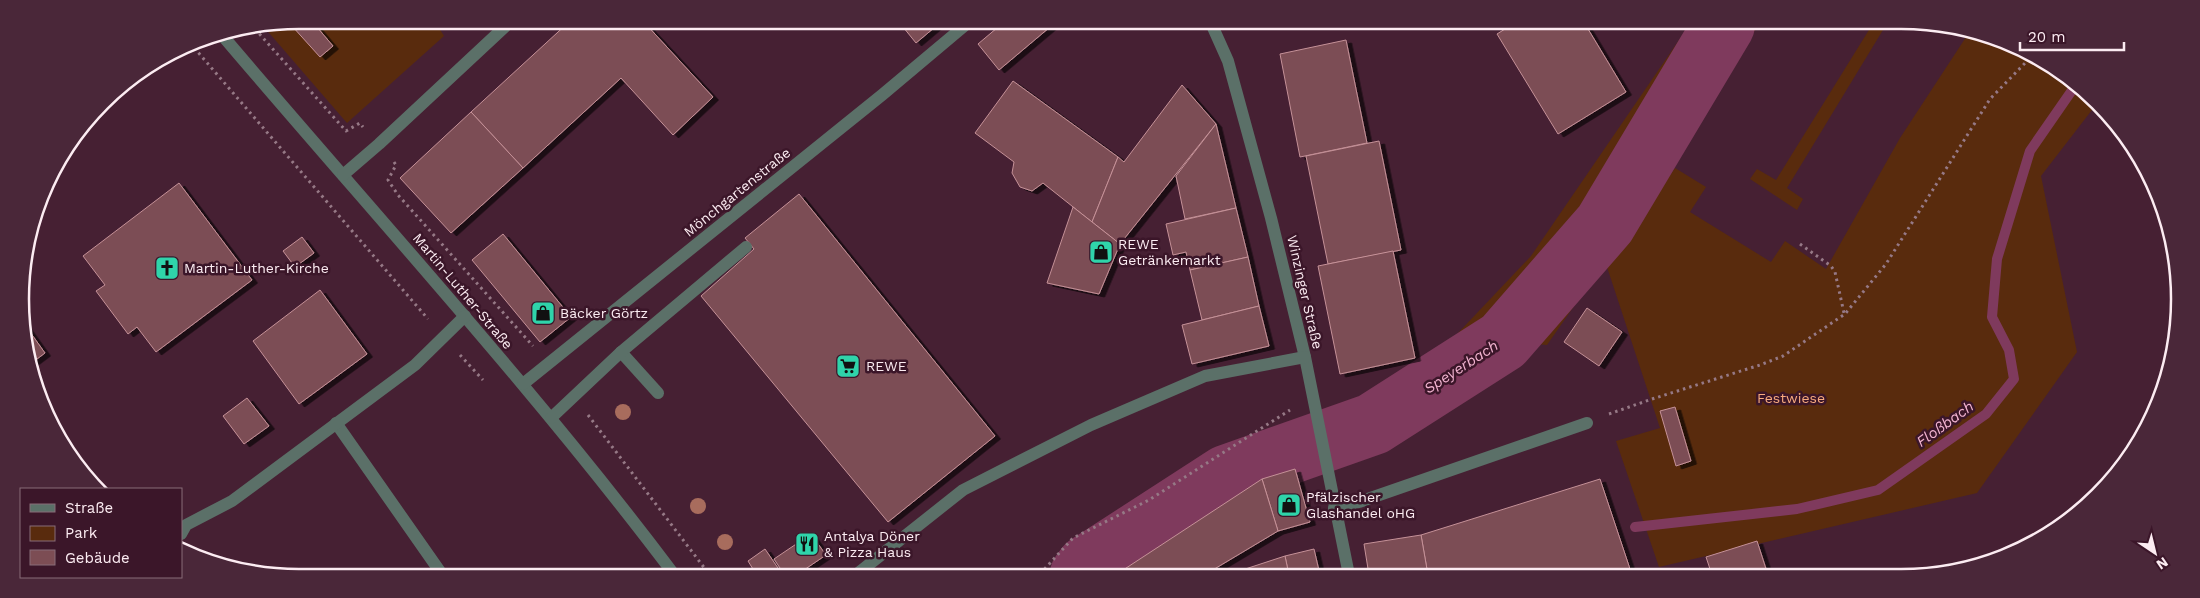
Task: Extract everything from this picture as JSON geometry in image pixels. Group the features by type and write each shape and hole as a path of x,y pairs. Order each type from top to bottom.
{"street":[{"path":"342,175 379,144 502,29"},
{"name":"Mönchgartenstraße","path":"523,384 874,102 961,29"},
{"name":"Winzinger Straße","path":"1214,29 1228,61 1271,218 1305,357 1348,569"},
{"name":"Martin-Luther-Straße","path":"225,39 342,175 387,224 523,384 669,569"},
{"path":"551,418 621,352 746,247"},
{"path":"183,529 232,501 415,365 465,316"},
{"path":"621,352 658,393"},
{"path":"864,569 963,490 1092,425 1205,376 1305,357"},
{"path":"336,423 438,569"},
{"path":"1334,508 1359,502 1587,423"}],"path":[{"path":"258,32 346,131 360,123 379,144 396,165 388,180 398,195 548,363"},
{"path":"195,49 484,381"},
{"path":"1587,423 1652,399 1775,359 1844,314 1886,264 1990,99 2028,61"},
{"path":"1800,244 1831,266 1835,272 1844,314"},
{"path":"574,397 705,569"},
{"path":"1045,569 1073,538 1149,500 1297,406 1312,399"}],"green space":[{"path":"440,29 444,36 347,123 267,31"},
{"path":"1687,29 1756,29 1670,168 1547,345 1492,340 1359,421 1351,404 1441,351 1531,256"},
{"path":"1870,29 1884,29 1787,188 1803,199 1797,210 1750,179 1757,169 1776,180"},
{"name":"Festwiese","path":"1966,37 2004,49 2036,65 2066,85 2093,109 2041,176 2077,352 1977,493 1659,567 1616,441 1660,428 1606,264 1675,168 1706,187 1690,212 1771,262 1785,241 1826,269 1900,138"}],"building":[{"path":"295,29 319,29 333,46 320,57"},
{"path":"561,29 650,29 713,97 673,135 621,78 523,168 471,112"},
{"path":"905,29 933,29 916,43"},
{"path":"996,29 1048,29 999,70 978,44"},
{"path":"1505,29 1588,29 1626,92 1558,134 1497,34"},
{"path":"1346,40 1367,143 1300,157 1280,54"},
{"path":"1013,81 1118,157 1092,222 1043,183 1032,191 1020,187 1012,173 1014,162 975,133"},
{"path":"1182,85 1216,124 1120,244 1092,222 1118,157 1124,162"},
{"path":"471,112 523,168 451,233 400,178"},
{"path":"1216,124 1236,208 1185,219 1176,176"},
{"path":"1379,141 1401,250 1328,264 1306,156"},
{"name":"Martin-Luther-Kirche","path":"179,183 252,280 156,352 137,327 128,334 96,291 105,285 83,256"},
{"name":"REWE","path":"799,194 995,436 888,522 701,296 754,249 745,238"},
{"path":"1073,207 1120,244 1099,294 1047,283"},
{"path":"1236,208 1248,257 1190,270 1186,252 1173,255 1166,224"},
{"path":"503,234 571,317 540,342 472,260"},
{"path":"302,237 314,253 295,267 283,251"},
{"path":"1393,251 1415,358 1340,374 1318,266"},
{"path":"1248,257 1259,306 1202,320 1190,270"},
{"path":"320,290 367,354 299,404 253,341"},
{"path":"1259,306 1269,346 1192,364 1182,325"},
{"path":"1587,308 1622,332 1599,366 1564,342"},
{"path":"31,333 45,353 36,360"},
{"path":"247,398 269,426 244,444 223,416"},
{"path":"1675,407 1691,461 1676,466 1660,411"},
{"path":"1295,469 1310,522 1278,531 1262,479"},
{"path":"1262,479 1278,531 1214,569 1125,569"},
{"path":"1600,479 1630,569 1427,569 1421,535"},
{"name":"Antalya Döner & Pizza Haus","path":"811,534 826,555 805,569 781,569 774,559"},
{"path":"1421,535 1427,569 1368,569 1364,544"},
{"path":"1757,541 1766,569 1710,569 1706,557"},
{"path":"765,549 778,568 753,569 748,561"},
{"path":"1314,549 1319,569 1288,569 1285,556"},
{"path":"1285,556 1288,569 1245,569"}],"waterway":[{"name":"Speyerbach","path":"1085,569 1226,476 1373,424 1503,341 1605,224 1722,29"},
{"name":"Floßbach","path":"1635,527 1797,509 1878,490 1986,414 2014,379 2009,350 1992,317 1997,259 2030,151 2072,90"}],"place":[{"name":"REWE Getränkemarkt","path":"1101,252"},
{"name":"Martin-Luther-Kirche","path":"167,268"},
{"name":"Bäcker Görtz","path":"543,313"},
{"name":"REWE","path":"848,366"},
{"name":"Pfälzischer Glashandel oHG","path":"1289,505"},
{"name":"Antalya Döner & Pizza Haus","path":"807,544"}]}
